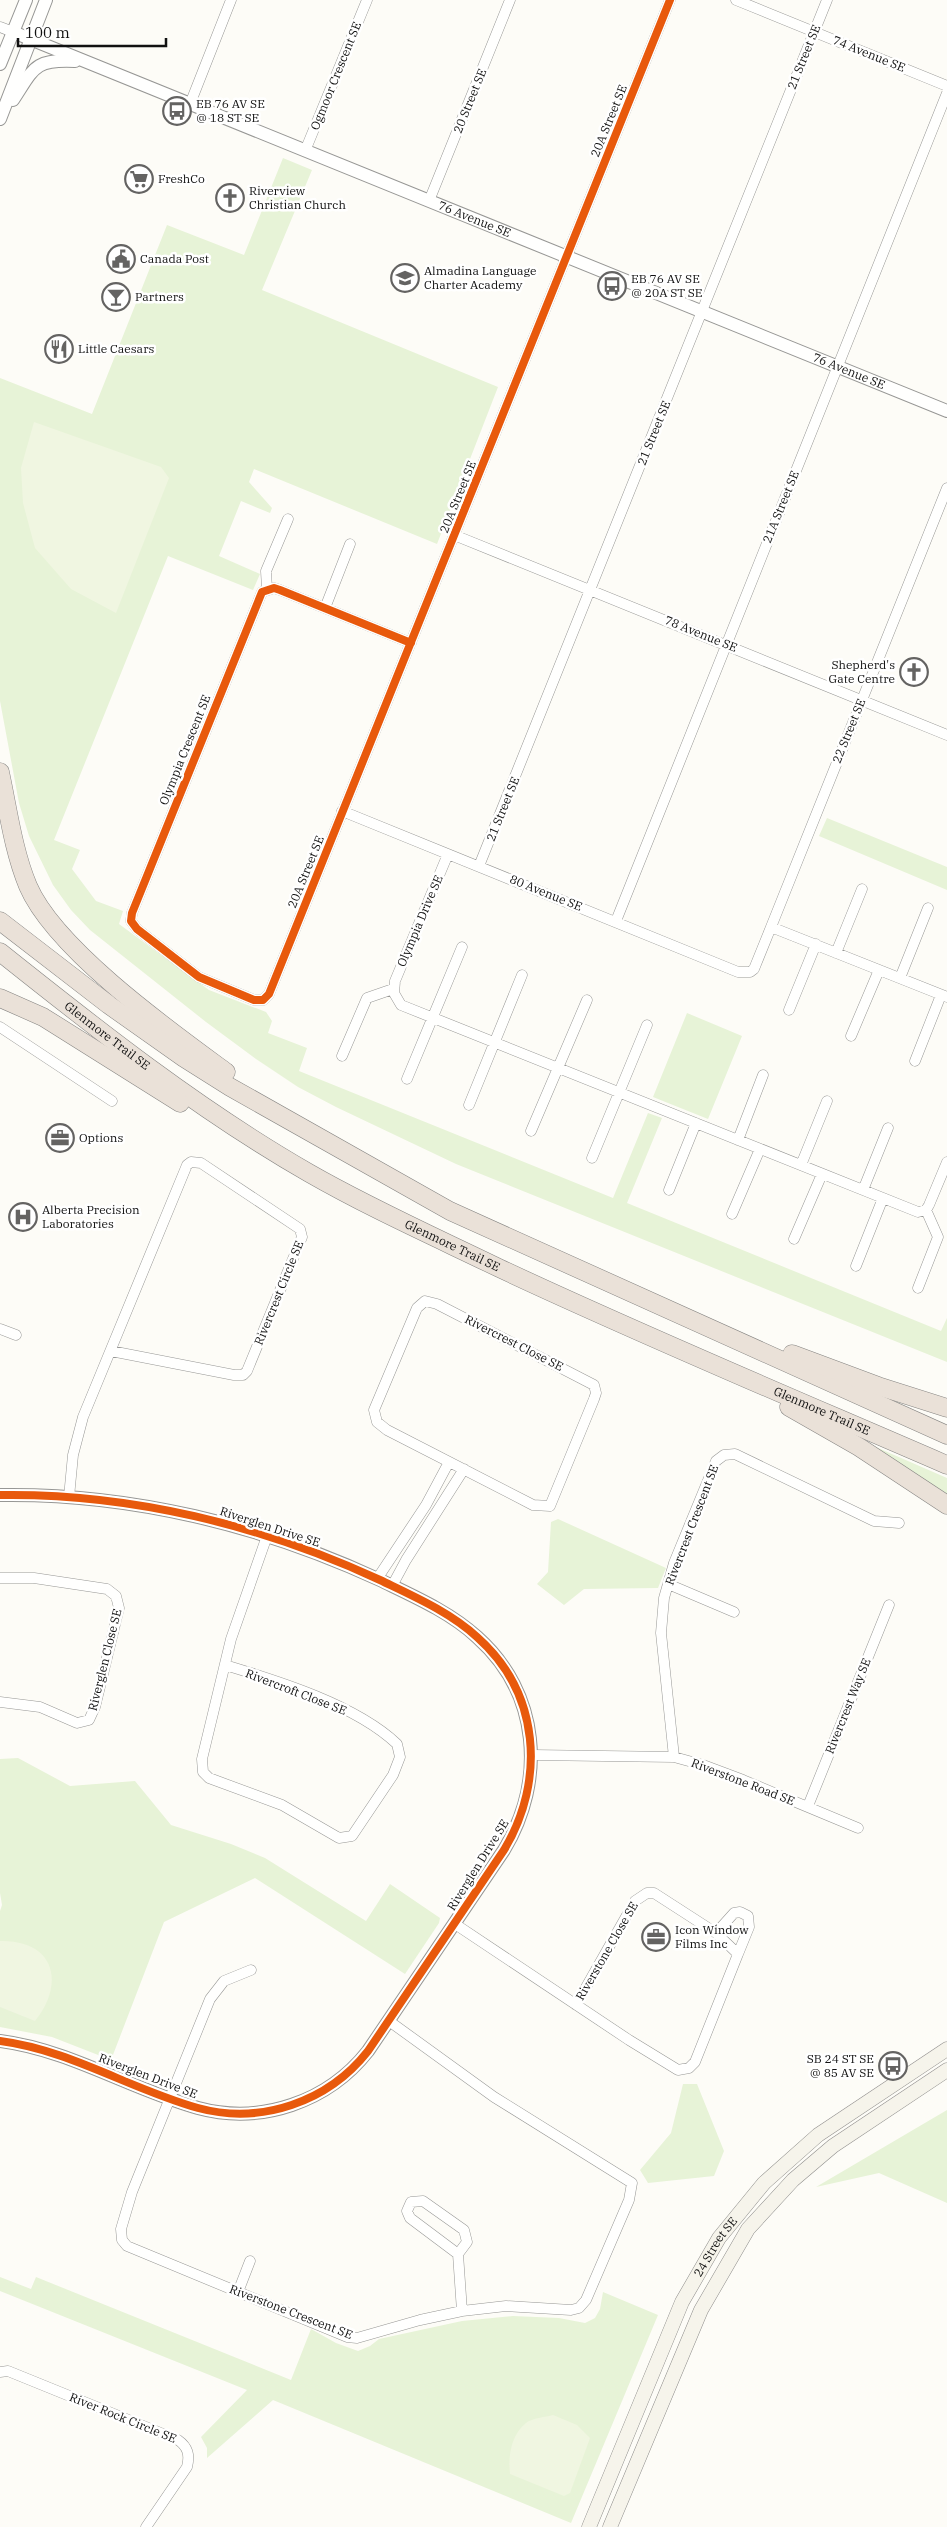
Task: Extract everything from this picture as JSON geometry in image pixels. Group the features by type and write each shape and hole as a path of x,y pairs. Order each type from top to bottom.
{"highway":[{"path":"0,772 16,848 28,887 45,913 69,942 115,985 193,1048 329,1144"},
{"name":"Glenmore Trail SE","path":"0,920 109,1005 184,1058 230,1087 450,1212 947,1435"},
{"name":"Glenmore Trail SE","path":"0,952 204,1108 308,1173 444,1242 717,1366 947,1464"},
{"path":"0,998 43,1017 236,1138 308,1173"},
{"path":"729,1336 764,1344 878,1386 947,1408"},
{"path":"717,1366 859,1447 947,1505"}],"main road":[{"name":"24 Street SE","path":"589,2527 682,2302 718,2238 764,2183 818,2135 947,2049"},
{"name":"24 Street SE","path":"610,2527 700,2310 748,2229 793,2180 833,2146 947,2070"}],"street":[{"path":"0,64 26,0"},
{"path":"0,119 46,0"},
{"path":"190,104 230,0"},
{"name":"Ogmoor Crescent SE","path":"305,151 367,0"},
{"name":"20 Street SE","path":"429,201 510,0"},
{"name":"20A Street SE","path":"263,1000 269,994 670,0"},
{"name":"74 Avenue SE","path":"736,0 947,86"},
{"name":"21 Street SE","path":"479,866 592,590 827,0"},
{"name":"76 Avenue SE","path":"0,27 947,411"},
{"path":"0,119 28,77 40,64 51,60 84,61"},
{"name":"21A Street SE","path":"616,921 947,93"},
{"name":"22 Street SE","path":"750,972 754,969 947,488"},
{"path":"288,519 266,571 267,589 280,590 411,643"},
{"name":"78 Avenue SE","path":"454,535 947,735"},
{"path":"325,608 350,544"},
{"name":"Olympia Crescent SE","path":"263,1000 254,1000 199,977 137,929 131,918 258,597 267,589"},
{"name":"80 Avenue SE","path":"342,811 738,972 750,972"},
{"name":"Olympia Drive SE","path":"393,989 448,854"},
{"path":"836,953 862,889"},
{"path":"900,978 928,908"},
{"path":"771,926 944,996 915,1061"},
{"path":"789,1010 816,944"},
{"path":"407,1079 431,1017 462,947"},
{"path":"851,1036 879,970"},
{"path":"469,1105 522,974"},
{"path":"342,1056 367,998 393,989 401,1005 918,1212 926,1210 931,1202 947,1162"},
{"path":"531,1131 587,1000"},
{"path":"592,1158 647,1025"},
{"path":"0,1027 112,1102"},
{"path":"738,1140 763,1075"},
{"path":"801,1165 828,1102"},
{"path":"669,1190 696,1123"},
{"path":"863,1190 888,1128"},
{"path":"732,1214 760,1149"},
{"name":"Rivercrest Circle SE","path":"69,1498 77,1440 83,1417 183,1171 191,1162 201,1163 300,1229 302,1237 247,1371 243,1375 234,1375 111,1351"},
{"path":"794,1239 822,1174"},
{"path":"856,1266 883,1198"},
{"path":"918,1288 938,1237 926,1210"},
{"name":"Rivercrest Close SE","path":"425,1302 437,1304 590,1382 596,1389 594,1399 550,1506 534,1505 449,1462 387,1430 377,1422 374,1416 374,1410 417,1308 425,1302"},
{"path":"0,1329 16,1335"},
{"name":"Rivercrest Crescent SE","path":"674,1757 661,1628 664,1598 714,1464 724,1455 735,1454 874,1521 899,1523"},
{"path":"377,1579 426,1505 449,1462"},
{"path":"392,1586 406,1560 464,1469"},
{"name":"Riverglen Drive SE","path":"0,1495 69,1498 168,1510 267,1536 306,1549 392,1586 461,1624 492,1652 519,1696 525,1711 533,1755 526,1802 517,1827 455,1924 373,2045 348,2074 325,2090 294,2105 260,2112 223,2113 198,2108 170,2098 56,2053 0,2041"},
{"name":"Rivercroft Close SE","path":"225,1665 295,1689 345,1710 397,1744 400,1757 393,1775 352,1836 344,1838 333,1835 282,1805 209,1778 203,1772 202,1759 225,1665 242,1605 267,1536"},
{"name":"Riverglen Close SE","path":"0,1578 34,1578 107,1589 116,1596 119,1604 96,1707 88,1720 77,1723 40,1707 0,1702"},
{"path":"668,1584 734,1612"},
{"name":"Rivercrest Way SE","path":"808,1806 889,1605"},
{"name":"Riverstone Road SE","path":"533,1755 674,1757 703,1765 808,1806 858,1828"},
{"name":"Riverstone Close SE","path":"576,2004 640,1896 647,1893 654,1893 716,1934 738,1954"},
{"name":"Riverstone Close SE","path":"455,1924 673,2069 684,2070 695,2062 749,1927 748,1916 740,1912 734,1913 716,1934"},
{"name":"Riverstone Crescent SE","path":"251,1970 224,1981 210,1999 132,2192 120,2228 122,2240 135,2251 347,2336 357,2338 420,2320 462,2311 506,2306 567,2310 579,2308 586,2300 629,2200 632,2184 494,2096 389,2021"},
{"path":"458,2254 410,2218 407,2211 409,2204 417,2200 423,2201 464,2230 467,2242 458,2254 462,2311"},
{"path":"238,2292 250,2261"},
{"name":"River Rock Circle SE","path":"0,2372 8,2371 178,2440 185,2446 189,2458 187,2467 146,2527"}],"green space":[{"path":"283,158 312,170 262,290 498,387 437,544 254,469 249,482 272,508 270,513 241,501 219,556 260,574 253,590 168,556 54,840 80,850 72,869 96,901 123,911 119,924 209,990 266,1012 272,1021 268,1033 307,1048 299,1071 613,1198 648,1113 662,1118 627,1203 941,1331 947,1318 947,1362 456,1164 298,1087 206,1022 90,930 71,910 53,885 29,836 19,803 0,701 0,378 92,414 167,225 244,255"},
{"path":"34,422 161,467 169,478 116,613 71,589 35,548 23,503 21,468"},
{"path":"827,818 947,867 947,890 819,836"},
{"path":"687,1013 742,1036 708,1119 653,1097"},
{"path":"862,1441 947,1478 947,1501"},
{"path":"558,1519 666,1568 658,1588 584,1589 564,1605 537,1584 548,1572 551,1522"},
{"path":"18,1758 70,1786 135,1781 171,1825 231,1844 265,1858 366,1921 390,1884 440,1918 439,1923 405,1974 255,1878 164,1922 111,2060 52,2037 0,2027 0,1911 2,1905 0,1893 0,1759"},
{"path":"0,1941 18,1943 33,1948 43,1956 49,1966 52,1978 50,1992 45,2006 35,2021 0,2007"},
{"path":"683,2084 697,2084 724,2151 714,2176 648,2183 640,2170 671,2133"},
{"path":"947,2110 947,2203 879,2173 816,2187"},
{"path":"0,2277 31,2289 36,2277 291,2380 311,2329 336,2343 358,2351 370,2346 379,2339 462,2321 513,2316 559,2318 585,2323 595,2318 600,2309 603,2292 658,2315 571,2523 273,2400 207,2458 207,2448 201,2437 247,2390 0,2291"},
{"path":"553,2415 577,2425 590,2438 570,2493 564,2496 510,2474 512,2446 521,2428 532,2420"}],"cycle path":[{"path":"411,643 280,590 274,588 262,592 132,913 131,921 137,929 199,977 254,1000 263,1000 269,994 670,0"},
{"path":"0,1495 98,1500 195,1516 289,1543 335,1560 418,1598 466,1628 498,1659 514,1684 524,1711 530,1738 531,1767 526,1795 517,1823 504,1850 368,2051 352,2069 333,2084 313,2096 292,2105 269,2111 222,2113 173,2100 51,2053 0,2041"}],"place":[{"name":"EB 76 AV SE @ 18 ST SE","path":"177,111"},
{"name":"FreshCo","path":"139,179"},
{"name":"Riverview Christian Church","path":"230,198"},
{"name":"Canada Post","path":"121,259"},
{"name":"Almadina Language Charter Academy","path":"405,278"},
{"name":"EB 76 AV SE @ 20A ST SE","path":"612,286"},
{"name":"Partners","path":"116,297"},
{"name":"Little Caesars","path":"59,349"},
{"name":"Shepherd's Gate Centre","path":"914,672"},
{"name":"Options","path":"60,1138"},
{"name":"Alberta Precision Laboratories","path":"23,1217"},
{"name":"Icon Window Films Inc","path":"656,1937"},
{"name":"SB 24 ST SE @ 85 AV SE","path":"893,2066"}]}
